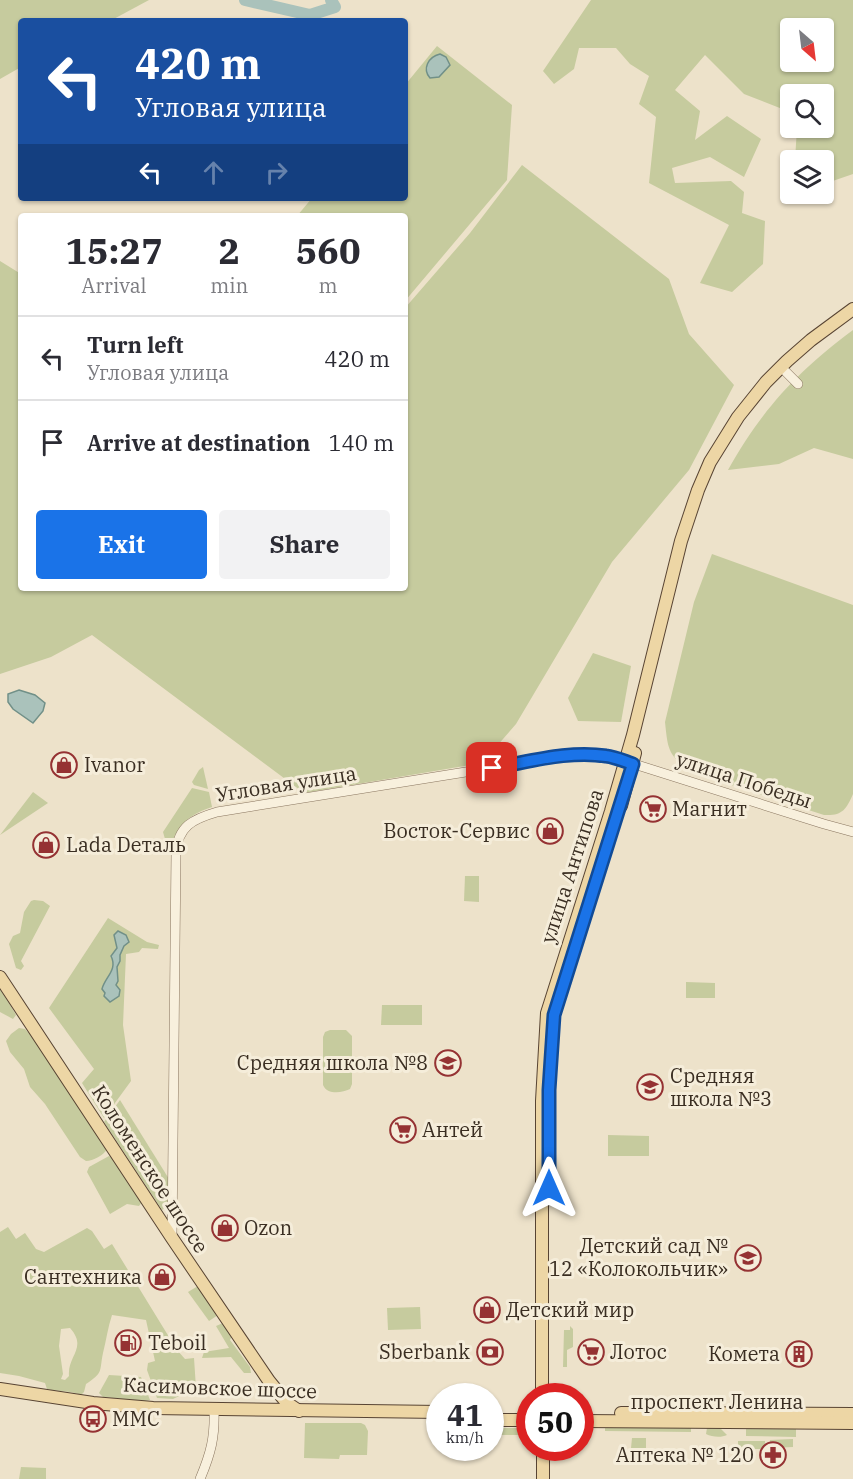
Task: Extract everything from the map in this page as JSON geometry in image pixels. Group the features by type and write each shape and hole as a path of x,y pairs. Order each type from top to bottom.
{"main road":[{"name":"улица Антипова","path":"542,1383 542,1101 546,1017 629,763 673,568 689,515 710,462 738,417 766,382 811,340 853,309"},
{"name":"улица Антипова","path":"549,1383 549,1090 554,1015 629,763 674,593 703,497 715,469 741,425 763,396 786,372 853,318"},
{"name":"Коломенское шоссе","path":"0,977 274,1389 297,1414"},
{"name":"Касимовское шоссе","path":"0,1389 110,1404 265,1417 297,1414 426,1418"},
{"name":"Коломенское шоссе","path":"274,1389 276,1404 281,1411"},
{"path":"253,1410 268,1405 272,1401 274,1389"},
{"name":"Касимовское шоссе","path":"0,1397 92,1410 153,1415 253,1410 297,1414"},
{"path":"265,1417 281,1411"},
{"name":"проспект Ленина","path":"594,1412 853,1414"},
{"name":"Касимовское шоссе","path":"370,1415 426,1413"},
{"name":"проспект Ленина","path":"594,1421 853,1423"},
{"path":"543,1461 543,1479"},
{"path":"550,1461 550,1479"}],"street":[{"path":"786,372 798,384"},
{"name":"Угловая улица","path":"172,1238 176,853 178,840 185,827 217,812 571,755 608,756 629,763"},
{"name":"улица Победы","path":"629,763 824,825 853,832"},
{"path":"200,1479 211,1449 215,1429 214,1413"}],"green space":[{"path":"0,0 149,0 116,18 18,18 18,69 0,79"},
{"path":"591,0 853,0 853,174 834,181 834,150 796,150 796,138 834,138 834,84 780,84 780,108 744,94 705,55 675,90 700,111 695,140 727,116 761,139 744,177 710,157 672,168 675,183 731,181 744,192 742,213 765,221 763,264 732,292 700,283 729,225 649,183 656,117 639,104 649,76 630,64 616,48 579,48 574,69 554,84 543,71"},
{"path":"437,46 512,105 507,180 408,297 408,213 300,213 310,201 408,201 408,81"},
{"path":"522,165 669,279 689,334 734,385 689,470 612,562 516,724 482,763 304,793 92,635 51,657 0,674 0,261 18,272 18,591 408,591 408,305 470,233"},
{"path":"853,330 853,459 814,448 779,464 728,470 754,428 783,392 798,376"},
{"path":"712,554 853,605 853,794 843,811 839,813 824,815 691,772 673,756 667,739 665,722 694,602"},
{"path":"593,653 631,666 621,722 578,721 568,698"},
{"path":"203,767 208,789 194,785 192,782"},
{"path":"192,788 209,792 212,807 188,819 179,829 173,841 165,839 163,832"},
{"path":"33,792 48,803 0,835"},
{"path":"465,876 479,876 479,902 464,901"},
{"path":"34,900 43,901 50,906 21,961 24,966 21,970 16,968 9,944 13,936 20,933 24,912"},
{"path":"108,918 147,942 159,945 158,949 142,948 139,952 126,954 123,1025 131,1081 104,1118 82,1083 94,1069 49,1008"},
{"path":"686,982 715,983 715,998 686,998"},
{"path":"0,987 16,1015 13,1019 0,1012"},
{"path":"382,1005 422,1005 422,1025 381,1025"},
{"path":"19,1028 25,1029 35,1040 107,1149 98,1157 86,1161 80,1157 45,1104 30,1087 24,1069 10,1052 6,1041"},
{"path":"346,1030 352,1036 352,1084 350,1089 343,1091 331,1092 323,1085 323,1037 325,1032"},
{"path":"120,1100 169,1179 168,1205 162,1210 104,1122"},
{"path":"608,1135 649,1136 649,1156 608,1156"},
{"path":"109,1156 114,1159 142,1202 139,1206 127,1204 110,1214 87,1172 89,1167"},
{"path":"8,1227 16,1239 25,1233 36,1249 44,1252 87,1228 92,1231 104,1249 112,1244 177,1350 185,1359 194,1358 196,1388 173,1399 157,1398 147,1370 148,1363 155,1361 146,1320 112,1315 100,1371 86,1384 81,1395 47,1389 45,1383 0,1373 0,1232","holes":["70,1328 75,1335 77,1347 69,1369 69,1376 65,1380 61,1379 63,1374 59,1346 61,1329"]},
{"path":"198,1286 218,1315 209,1321 188,1292"},
{"path":"420,1307 421,1329 388,1330 387,1308"},
{"path":"223,1323 232,1336 230,1340 250,1367 251,1373 244,1373 231,1357 202,1358 204,1352 229,1348 216,1326"},
{"path":"570,1326 573,1329 573,1347 567,1350 567,1367 563,1367 564,1330 570,1330"},
{"path":"109,1375 141,1377 150,1400 103,1397 99,1393"},
{"path":"305,1423 361,1423 365,1425 368,1431 367,1455 340,1455 339,1459 304,1458"},
{"path":"617,1425 691,1427 691,1432 605,1431 605,1428"},
{"path":"746,1427 796,1427 796,1437 746,1436"},
{"path":"504,1428 516,1428 516,1435 504,1435"},
{"path":"707,1428 720,1428 727,1435 719,1437 708,1435 706,1434"},
{"path":"632,1438 646,1438 646,1448 631,1448"},
{"path":"793,1439 793,1447 770,1448 770,1440"},
{"path":"738,1441 765,1441 765,1449 738,1449"},
{"path":"21,1467 46,1468 46,1479 19,1479"}],"water":[{"path":"440,54 446,57 450,65 439,77 430,78 426,67 432,58"},
{"path":"19,690 35,695 45,703 43,711 33,723 13,709 8,702 8,694"},
{"path":"118,931 126,935 129,942 124,946 117,967 116,985 120,990 119,996 110,1002 104,996 102,989 112,969 111,956 117,948 114,935"}],"waterway":[{"path":"245,0 310,15 335,7 331,0"}],"place":[{"name":"Ivanor","path":"64,765"},
{"name":"Магнит","path":"653,809"},
{"name":"Восток-Сервис","path":"550,831"},
{"name":"Lada Dеталь","path":"46,845"},
{"name":"Средняя школа №8","path":"448,1063"},
{"name":"Средняя школа №3","path":"650,1087"},
{"name":"Антей","path":"403,1130"},
{"name":"Ozon","path":"225,1228"},
{"name":"Детский сад № 12 «Колокольчик»","path":"748,1258"},
{"name":"Сантехника","path":"162,1277"},
{"name":"Детский мир","path":"487,1310"},
{"name":"Teboil","path":"128,1343"},
{"name":"Sberbank","path":"490,1352"},
{"name":"Лотос","path":"591,1352"},
{"name":"Комета","path":"799,1354"},
{"name":"ММС","path":"93,1419"},
{"name":"Аптека № 120","path":"773,1455"}],"route":[{"path":"492,768 571,755 591,754 608,756 633,764 554,1015 549,1090 549,1188"}]}
